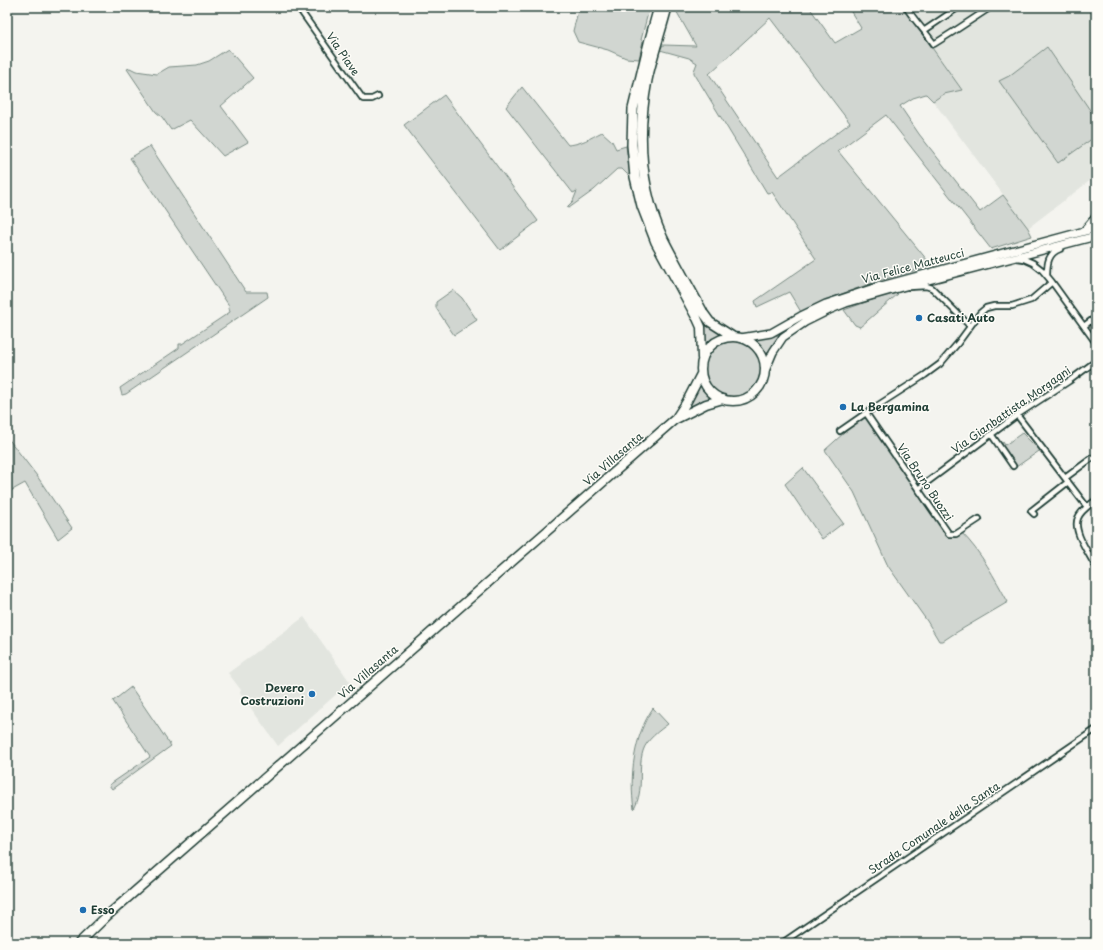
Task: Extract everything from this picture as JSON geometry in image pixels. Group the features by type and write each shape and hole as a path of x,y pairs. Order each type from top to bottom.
{"highway":[{"path":"659,7 633,109 632,145 635,177 642,206 656,242 699,314"},
{"path":"667,7 647,80 642,112 640,145 649,200 663,238 699,314"}],"main road":[{"path":"1083,232 1096,218"},
{"name":"Via Felice Matteucci","path":"741,338 771,334 800,316 826,304 874,288 1096,228"},
{"name":"Via Felice Matteucci","path":"765,370 773,352 783,337 805,322 846,303 1096,236"},
{"path":"699,314 732,336 750,342 758,348 763,357 765,370 760,386 751,396 737,400 723,399 716,396 707,388 701,374"},
{"path":"674,420 686,403 701,374 702,350 699,314"},
{"path":"702,362 706,351 712,344 720,339 732,336"},
{"path":"674,420 693,410 723,399"},
{"name":"Via Villasanta","path":"79,943 108,915 674,420"}],"street":[{"name":"Via Piave","path":"298,7 363,99 372,99 378,96"},
{"path":"906,7 916,22 925,30 934,44 991,7"},
{"path":"925,30 959,7"},
{"path":"1047,275 1048,261 1055,250 1078,241"},
{"path":"1014,258 1024,259 1033,263 1047,275 1096,343"},
{"path":"840,431 940,364 958,343 980,313 986,308 994,306 1012,306 1031,300 1052,282"},
{"path":"902,287 926,286 932,288 970,326"},
{"path":"1084,326 1096,317"},
{"name":"Via Gianbattista Morgagni","path":"918,489 1017,415 1069,381 1096,361"},
{"name":"Via Bruno Buozzi","path":"866,413 950,534 956,534 979,519"},
{"path":"1017,415 1087,507"},
{"path":"991,434 1013,466"},
{"path":"1034,514 1031,511 1092,458"},
{"path":"1096,500 1087,507 1078,518 1076,529 1096,568"},
{"name":"Strada Comunale della Santa","path":"782,943 1096,730"}],"shaded area":[{"path":"579,7 648,7 648,13 641,40 643,41 639,59 626,58 608,50 578,42 573,31"},
{"path":"674,7 809,7 835,43 861,28 848,7 903,7 962,90 944,94 933,101 926,94 913,98 900,106 919,134 980,212 1003,195 1028,228 1032,236 991,249 886,115 838,151 932,266 849,291 801,312 789,292 757,307 755,301 816,259 772,192 767,193 694,73 697,63 689,58 660,50 663,45 696,46","holes":["770,18 850,123 778,177 709,74"]},
{"path":"911,7 1096,7 1096,166 1093,169 1096,176 1028,228 933,101 944,94 962,90 933,49 940,45"},
{"path":"1047,47 1096,119 1096,136 1058,163 999,81 1009,76"},
{"path":"228,49 253,78 221,106 248,142 223,156 190,120 171,130 162,117 156,112 127,69 130,68 136,71 157,74 169,67 197,65 209,61"},
{"path":"522,87 568,145 582,142 602,132 612,141 616,149 626,146 630,175 622,169 617,169 594,190 569,208 567,207 573,201 577,191 573,193 506,107"},
{"path":"444,95 538,221 500,250 404,125"},
{"path":"150,146 246,292 267,292 268,297 126,394 122,395 120,388 179,348 179,344 182,344 230,312 228,304 130,158"},
{"path":"453,290 462,298 477,320 454,335 436,308 436,302"},
{"path":"891,293 898,294 860,327 855,325 844,310"},
{"path":"699,315 709,326 721,334 706,344 704,328"},
{"path":"778,335 779,337 768,354 766,354 764,349 755,340"},
{"path":"733,339 744,341 757,352 760,357 762,368 760,379 749,392 744,395 733,397 722,395 709,384 706,379 704,368 706,357 717,344 722,341"},
{"path":"700,382 708,394 714,399 687,408"},
{"path":"864,415 949,535 961,532 975,548 1008,602 943,641 939,641 927,621 888,566 854,492 825,450"},
{"path":"1022,433 1035,446 1038,444 1042,449 1016,467 1001,445 1003,442 1005,445"},
{"path":"7,437 37,476 72,528 58,539 25,483 7,493"},
{"path":"803,468 843,523 822,539 785,484"},
{"path":"304,617 350,682 278,746 240,693 241,690 228,673"},
{"path":"131,687 171,746 112,789 109,785 150,757 113,701"},
{"path":"653,708 668,724 647,743 643,751 641,758 639,794 634,809 632,784 634,757 641,731"}],"place":[{"name":"Casati Auto","path":"919,318"},
{"name":"La Bergamina","path":"843,407"},
{"name":"Devero Costruzioni","path":"312,694"},
{"name":"Esso","path":"83,910"}]}
